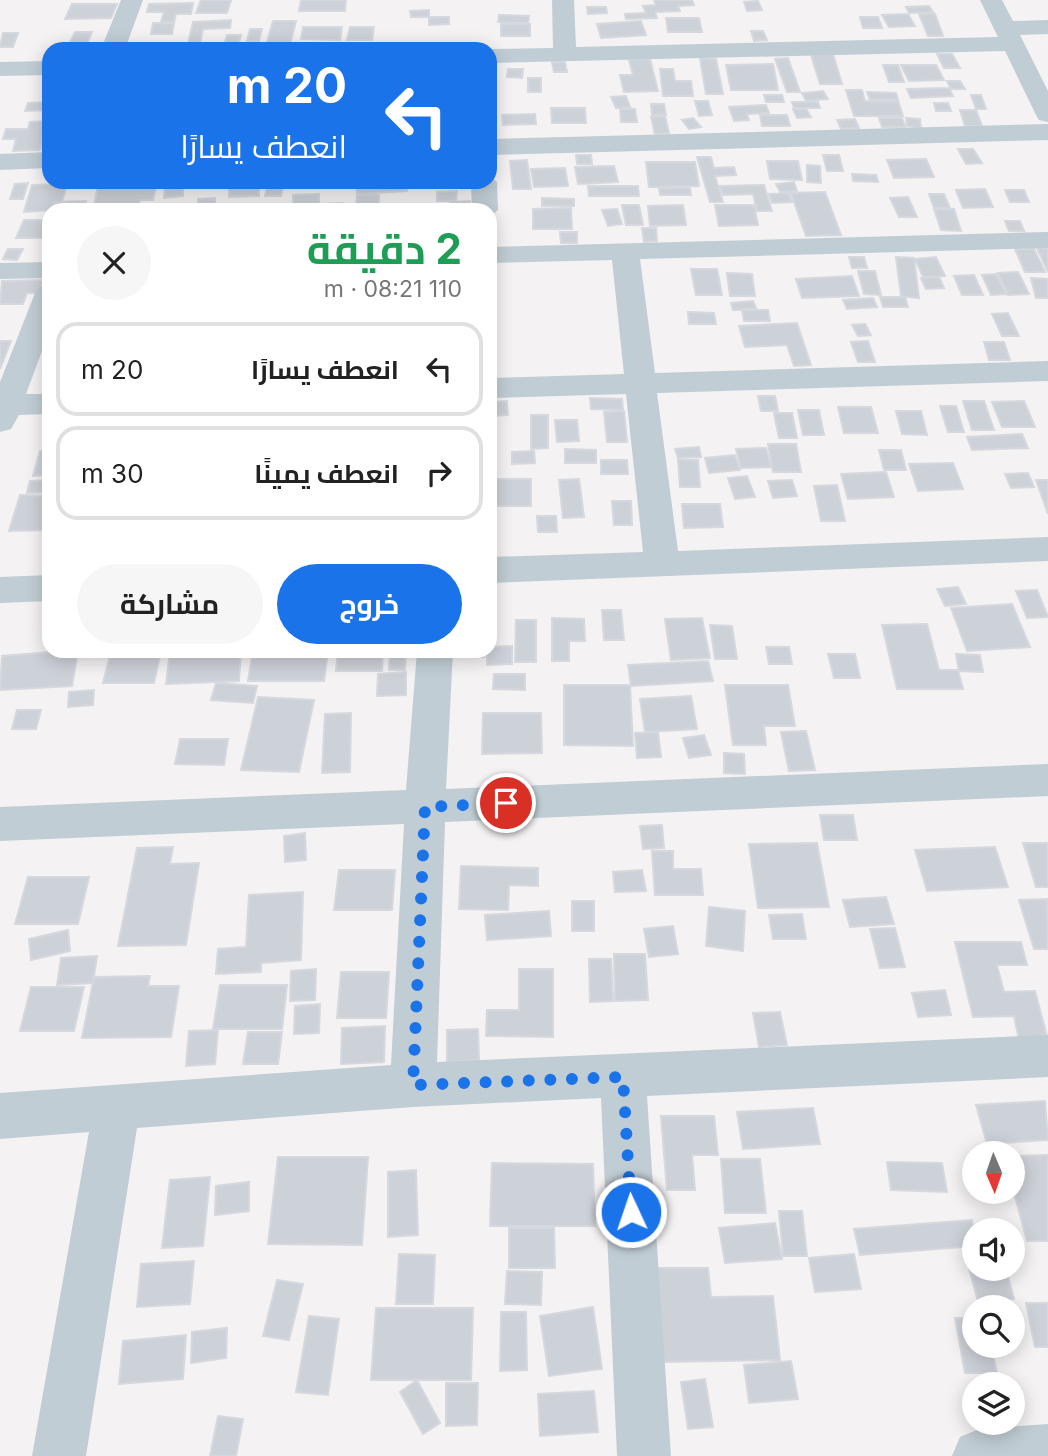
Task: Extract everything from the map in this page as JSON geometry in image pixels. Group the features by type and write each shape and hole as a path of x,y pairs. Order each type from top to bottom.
{"street":[{"path":"116,42 132,0"},
{"path":"563,0 565,54"},
{"path":"991,0 1048,115"},
{"path":"497,56 1009,36 1048,27"},
{"path":"1,70 42,68"},
{"path":"497,147 1048,132"},
{"path":"0,162 42,160"},
{"path":"497,255 1048,240"},
{"path":"625,251 662,565"},
{"path":"0,271 42,270"},
{"path":"2,411 42,311"},
{"path":"497,388 1048,371"},
{"path":"2,411 42,405"},
{"path":"497,570 1048,550"},
{"path":"0,590 42,588"},
{"path":"413,1085 435,658"},
{"path":"0,824 1048,780"},
{"path":"0,1116 413,1085 1048,1056"},
{"path":"623,1077 644,1456"},
{"path":"59,1456 117,1108"},
{"path":"979,1456 1048,1451"}],"building":[{"path":"201,0 231,0 227,13 196,13"},
{"path":"301,0 346,0 345,11 299,11"},
{"path":"654,0 692,0 694,5 678,6 680,11 655,12 657,18 626,19 625,14 646,13 643,6 656,5"},
{"path":"758,1 762,10 747,11 744,2"},
{"path":"193,3 191,14 176,14 174,22 161,22 164,12 147,12 149,4"},
{"path":"72,4 117,4 111,18 65,19"},
{"path":"929,6 933,12 909,13 906,7"},
{"path":"587,7 606,7 607,13 588,14"},
{"path":"429,10 429,17 411,17 410,11"},
{"path":"908,14 915,26 889,27 882,15"},
{"path":"919,14 935,14 943,36 928,36"},
{"path":"499,15 529,16 528,23 498,22"},
{"path":"429,17 449,17 449,24 429,25"},
{"path":"860,17 878,17 882,28 863,28"},
{"path":"666,18 699,18 702,32 668,32"},
{"path":"231,20 230,28 203,29 200,42 188,42 193,22"},
{"path":"273,21 296,21 291,42 267,42"},
{"path":"641,21 646,35 601,38 597,24"},
{"path":"153,23 174,23 172,34 151,34"},
{"path":"501,24 530,24 530,36 501,36"},
{"path":"303,27 342,27 340,40 301,39"},
{"path":"350,27 374,27 372,40 347,40"},
{"path":"250,29 262,29 259,41 247,41"},
{"path":"751,31 763,31 767,40 754,41"},
{"path":"75,32 92,32 88,42 70,42"},
{"path":"3,33 18,33 13,47 0,47"},
{"path":"227,35 241,35 239,42 225,42"},
{"path":"833,54 842,84 820,84 811,55"},
{"path":"937,54 952,54 960,68 944,68"},
{"path":"700,58 716,59 723,94 706,94"},
{"path":"788,58 800,92 787,92 775,59"},
{"path":"650,59 658,91 624,92 620,75 633,75 629,60"},
{"path":"552,62 565,62 567,72 554,72"},
{"path":"773,64 778,90 731,90 726,65"},
{"path":"883,65 898,65 904,82 889,82"},
{"path":"901,65 936,65 944,80 909,81"},
{"path":"508,69 523,69 522,78 507,77"},
{"path":"660,69 673,69 675,81 691,81 693,96 663,96"},
{"path":"528,78 541,78 541,92 528,92"},
{"path":"947,81 960,81 965,89 951,89"},
{"path":"949,88 953,96 911,98 907,89"},
{"path":"846,90 862,90 865,101 898,101 903,116 854,116"},
{"path":"823,91 828,99 806,101 802,93"},
{"path":"867,92 896,93 898,100 870,100"},
{"path":"764,95 782,95 784,102 766,102"},
{"path":"971,95 981,95 986,109 976,109"},
{"path":"626,96 630,107 616,108 611,97"},
{"path":"695,101 708,101 712,115 699,116"},
{"path":"42,102 42,110 25,111 28,103"},
{"path":"792,102 818,102 820,108 794,108"},
{"path":"934,103 948,103 951,111 936,111"},
{"path":"651,104 664,104 666,115 652,115"},
{"path":"766,105 769,113 747,114 749,120 734,121 729,107"},
{"path":"551,108 585,108 586,123 552,123"},
{"path":"620,109 635,109 637,122 621,122"},
{"path":"793,109 806,109 811,117 797,118"},
{"path":"960,110 976,110 982,126 965,126"},
{"path":"535,114 536,124 503,125 502,115"},
{"path":"760,115 787,115 790,126 762,126"},
{"path":"665,116 669,133 655,134 651,117"},
{"path":"693,118 701,127 689,129 682,120"},
{"path":"879,118 902,118 905,127 882,127"},
{"path":"906,118 920,119 921,128 907,126"},
{"path":"855,119 859,128 841,129 837,120"},
{"path":"42,121 40,150 13,151 16,139 3,139 6,129 28,129 30,122"},
{"path":"958,149 973,149 982,163 966,164"},
{"path":"576,155 591,155 592,164 577,164"},
{"path":"823,155 839,155 843,171 827,171"},
{"path":"697,157 711,157 714,168 734,167 736,175 715,176 723,202 710,202"},
{"path":"926,159 934,177 894,178 887,160"},
{"path":"527,160 531,189 513,189 510,161"},
{"path":"767,161 798,161 802,180 770,179"},
{"path":"646,162 695,162 699,186 649,187"},
{"path":"807,165 820,166 821,183 807,182"},
{"path":"614,166 618,182 578,184 575,167"},
{"path":"565,168 568,186 534,187 531,169"},
{"path":"852,174 876,175 878,182 853,181"},
{"path":"794,182 797,191 780,192 776,184"},
{"path":"28,183 23,199 10,199 15,184"},
{"path":"32,185 42,185 42,189 66,189 62,202 42,203 42,211 24,212"},
{"path":"764,185 772,211 757,211 753,194 723,195 720,186"},
{"path":"588,186 638,186 639,196 589,196"},
{"path":"659,188 690,188 691,195 660,195"},
{"path":"98,189 155,189 153,200 140,200 139,203 94,203"},
{"path":"165,189 183,189 183,196 164,198"},
{"path":"229,189 259,189 259,196 229,197"},
{"path":"266,189 282,189 281,196 265,196"},
{"path":"357,189 407,191 357,194"},
{"path":"985,189 993,207 963,208 956,190"},
{"path":"1005,190 1024,190 1029,202 1010,202"},
{"path":"457,191 456,201 437,201 437,192"},
{"path":"825,192 841,235 806,236 791,193"},
{"path":"789,193 792,202 772,203 769,194"},
{"path":"319,194 319,203 293,203 293,195"},
{"path":"929,194 944,194 950,208 934,208"},
{"path":"357,195 379,195 379,203 356,203"},
{"path":"908,197 917,217 899,217 890,198"},
{"path":"215,198 215,203 198,203 198,199"},
{"path":"542,198 574,199 574,206 542,206"},
{"path":"86,201 86,203 56,202"},
{"path":"622,205 639,205 643,225 626,225"},
{"path":"683,205 686,225 650,226 648,206"},
{"path":"715,205 754,205 758,225 719,226"},
{"path":"571,208 572,229 533,229 533,209"},
{"path":"617,209 622,224 608,226 602,210"},
{"path":"934,209 954,209 961,231 941,230"},
{"path":"24,220 42,220 42,238 16,238"},
{"path":"1005,221 1020,221 1024,231 1009,231"},
{"path":"642,228 656,228 657,241 644,242"},
{"path":"560,232 577,232 577,243 561,243"},
{"path":"1037,248 1048,248 1048,272"},
{"path":"8,249 23,249 17,260 3,259"},
{"path":"1015,249 1034,249 1045,272 1025,272"},
{"path":"849,257 864,257 867,268 852,268"},
{"path":"896,257 914,258 919,298 901,296"},
{"path":"936,257 945,276 923,277 915,259"},
{"path":"691,269 717,269 722,295 696,295"},
{"path":"858,271 875,271 881,295 864,294"},
{"path":"1018,272 1029,294 1008,295 998,273"},
{"path":"727,273 752,274 755,296 730,296"},
{"path":"996,274 1006,294 991,295 982,275"},
{"path":"974,275 983,295 962,295 954,276"},
{"path":"852,276 859,296 802,298 796,279"},
{"path":"939,277 944,288 926,289 921,278"},
{"path":"1031,278 1048,279 1048,298 1036,298"},
{"path":"42,280 42,288 40,293 27,293 23,304 0,304 2,281"},
{"path":"880,297 905,297 908,307 883,307"},
{"path":"873,298 877,307 847,309 843,300"},
{"path":"753,301 756,308 733,310 731,303"},
{"path":"742,310 768,310 770,321 744,321"},
{"path":"688,312 714,313 716,324 689,324"},
{"path":"1008,313 1019,336 1002,336 992,314"},
{"path":"797,323 811,365 794,366 787,345 745,347 739,326"},
{"path":"865,324 871,335 858,336 852,325"},
{"path":"0,341 11,341 0,369"},
{"path":"868,341 875,362 858,362 851,342"},
{"path":"984,342 1004,342 1010,360 989,360"},
{"path":"758,396 775,396 778,411 761,411"},
{"path":"590,398 622,399 623,410 591,409"},
{"path":"507,401 508,415 497,416 497,402"},
{"path":"963,401 984,401 994,430 972,430"},
{"path":"1024,401 1035,427 1002,427 992,402"},
{"path":"940,406 956,406 964,432 948,432"},
{"path":"838,407 871,407 878,433 844,433"},
{"path":"798,410 819,410 824,435 803,435"},
{"path":"624,411 627,442 607,442 604,412"},
{"path":"896,411 921,411 927,435 902,434"},
{"path":"774,413 792,413 797,438 779,438"},
{"path":"531,415 548,415 548,448 531,449"},
{"path":"555,420 577,420 579,441 557,442"},
{"path":"1022,434 1028,448 972,450 967,437"},
{"path":"768,444 796,444 801,472 773,472"},
{"path":"699,447 701,457 678,458 675,449"},
{"path":"766,448 771,467 741,468 736,449"},
{"path":"565,449 596,450 596,463 565,463"},
{"path":"879,450 901,450 906,470 884,470"},
{"path":"40,451 42,451 42,475 33,476"},
{"path":"534,451 535,463 512,464 512,452"},
{"path":"735,455 740,470 709,473 705,458"},
{"path":"678,459 698,460 700,487 680,487"},
{"path":"601,460 627,460 628,474 601,474"},
{"path":"953,463 963,489 918,491 909,464"},
{"path":"886,472 894,497 848,499 841,474"},
{"path":"1028,473 1034,487 1011,488 1005,474"},
{"path":"747,476 755,497 735,499 728,478"},
{"path":"497,479 531,479 531,506 497,506"},
{"path":"579,479 584,517 563,518 559,480"},
{"path":"42,480 42,492 27,493 30,481"},
{"path":"792,480 797,496 773,498 768,481"},
{"path":"1036,480 1048,480 1048,514"},
{"path":"837,485 845,521 821,521 814,486"},
{"path":"20,495 42,496 42,530 9,531"},
{"path":"612,501 631,501 632,525 614,525"},
{"path":"682,504 720,504 723,527 684,528"},
{"path":"537,516 556,516 557,532 538,532"},
{"path":"958,587 966,604 945,606 937,589"},
{"path":"1037,590 1048,617 1027,618 1016,591"},
{"path":"1012,604 1030,647 967,651 951,608"},
{"path":"602,610 621,610 624,640 604,640"},
{"path":"552,618 584,619 585,641 569,641 569,661 552,661"},
{"path":"702,618 710,658 671,660 665,619"},
{"path":"516,620 536,620 536,662 515,662"},
{"path":"927,624 939,670 958,670 963,689 897,689 882,625"},
{"path":"710,625 732,626 737,659 715,659"},
{"path":"512,646 512,664 487,665 487,658 497,658 497,647"},
{"path":"766,647 789,647 792,664 769,664"},
{"path":"42,653 42,658 77,658 72,686 0,690 2,656"},
{"path":"828,654 855,654 860,678 834,678"},
{"path":"956,654 980,655 983,672 959,671"},
{"path":"109,658 159,658 154,683 103,683"},
{"path":"169,658 241,658 239,681 166,684"},
{"path":"252,658 327,658 324,681 248,681"},
{"path":"337,658 383,658 382,671 336,671"},
{"path":"390,658 406,658 405,670 389,670"},
{"path":"708,661 713,681 631,686 628,665"},
{"path":"406,672 406,695 377,696 378,674"},
{"path":"494,674 525,674 525,690 493,689"},
{"path":"216,683 257,686 253,703 211,700"},
{"path":"564,685 630,685 633,746 564,745"},
{"path":"725,685 788,685 795,726 764,726 766,745 733,745"},
{"path":"94,690 93,705 68,707 69,692"},
{"path":"691,696 697,729 645,732 640,699"},
{"path":"258,697 314,700 299,772 241,770"},
{"path":"17,710 41,710 36,729 12,729"},
{"path":"351,713 350,772 322,773 325,714"},
{"path":"483,713 541,713 542,753 482,754"},
{"path":"806,731 815,770 789,771 781,732"},
{"path":"658,732 661,757 637,758 635,733"},
{"path":"704,735 711,755 689,758 683,738"},
{"path":"180,739 228,739 224,765 175,764"},
{"path":"724,753 744,754 745,774 724,773"},
{"path":"820,815 853,815 857,840 824,840"},
{"path":"662,825 664,848 643,849 640,826"},
{"path":"305,833 306,860 285,862 284,836"},
{"path":"817,843 829,907 758,908 749,844"},
{"path":"1023,843 1048,843 1048,887 1036,887"},
{"path":"173,847 170,864 199,863 186,945 118,946 137,848"},
{"path":"995,847 1008,887 927,891 915,850"},
{"path":"652,851 673,851 673,869 701,869 703,895 655,895"},
{"path":"461,866 538,868 538,886 509,885 508,910 459,909"},
{"path":"339,870 395,870 392,910 334,910"},
{"path":"642,870 646,891 615,892 613,872"},
{"path":"28,877 89,877 78,924 15,924"},
{"path":"303,892 301,960 261,963 261,972 216,974 218,949 246,947 249,895"},
{"path":"886,897 894,924 850,927 843,900"},
{"path":"1047,899 1048,949 1034,949 1019,900"},
{"path":"572,901 594,901 594,931 572,931"},
{"path":"709,907 745,911 743,951 706,946"},
{"path":"549,911 551,936 487,940 485,915"},
{"path":"802,914 806,939 773,939 769,915"},
{"path":"673,926 678,954 649,957 644,929"},
{"path":"895,928 905,967 880,968 870,929"},
{"path":"68,930 70,951 31,960 29,939"},
{"path":"955,942 1021,942 1027,965 997,965 1004,992 1035,991 1048,1040 1019,1040 1014,1016 973,1017"},
{"path":"614,954 645,954 648,1000 615,1001"},
{"path":"97,956 93,983 57,985 61,958"},
{"path":"589,959 611,959 613,1001 590,1002"},
{"path":"316,969 315,1000 290,1001 291,971"},
{"path":"519,969 553,969 553,1037 486,1036 487,1010 519,1010"},
{"path":"341,972 389,972 386,1018 337,1018"},
{"path":"150,976 148,986 179,986 171,1037 82,1038 94,977"},
{"path":"220,985 287,985 282,1029 213,1029"},
{"path":"31,987 84,987 74,1031 20,1031"},
{"path":"945,990 951,1015 918,1017 912,993"},
{"path":"320,1004 319,1033 294,1034 295,1006"},
{"path":"780,1012 787,1045 759,1047 753,1013"},
{"path":"385,1026 384,1062 341,1064 342,1028"},
{"path":"478,1029 479,1060 447,1062 447,1030"},
{"path":"218,1030 215,1064 186,1066 189,1031"},
{"path":"248,1032 282,1032 278,1064 243,1064"},
{"path":"1045,1101 1048,1140 986,1141 976,1105"},
{"path":"813,1108 820,1144 743,1149 737,1112"},
{"path":"661,1116 714,1116 718,1155 692,1155 695,1190 667,1190"},
{"path":"1048,1155 1048,1241 1027,1241 1025,1218 1021,1218 1017,1204 1026,1204 1026,1156"},
{"path":"278,1157 368,1157 362,1245 268,1244"},
{"path":"721,1159 760,1159 766,1213 725,1213"},
{"path":"887,1162 942,1163 947,1192 891,1190"},
{"path":"492,1163 593,1164 595,1226 490,1226"},
{"path":"416,1170 418,1235 388,1237 388,1172"},
{"path":"210,1177 203,1246 162,1248 170,1180"},
{"path":"249,1182 249,1211 215,1215 216,1186"},
{"path":"779,1211 802,1211 807,1256 783,1256"},
{"path":"962,1221 962,1247 860,1255 854,1229"},
{"path":"775,1223 782,1259 725,1263 719,1228"},
{"path":"509,1228 554,1228 555,1268 509,1268"},
{"path":"399,1254 435,1255 433,1304 396,1304"},
{"path":"854,1254 861,1289 815,1292 809,1258"},
{"path":"194,1261 190,1304 137,1307 141,1264"},
{"path":"656,1268 708,1268 711,1297 773,1296 780,1360 662,1362"},
{"path":"507,1271 542,1272 541,1305 505,1304"},
{"path":"277,1280 303,1284 289,1340 263,1336"},
{"path":"972,1281 1009,1281 1013,1295 976,1295"},
{"path":"1026,1303 1048,1303 1048,1347 1035,1347"},
{"path":"593,1307 602,1369 549,1376 540,1316"},
{"path":"376,1308 473,1308 471,1380 371,1380"},
{"path":"501,1312 526,1312 527,1370 500,1371"},
{"path":"309,1316 339,1319 328,1395 296,1392"},
{"path":"955,1318 962,1318 962,1356"},
{"path":"227,1328 226,1358 191,1363 192,1332"},
{"path":"186,1335 183,1379 119,1384 123,1341"},
{"path":"962,1358 994,1358 997,1372 965,1372"},
{"path":"791,1361 798,1399 749,1403 744,1365"},
{"path":"705,1379 713,1427 688,1429 681,1382"},
{"path":"417,1380 440,1423 423,1434 400,1392"},
{"path":"446,1383 478,1383 477,1425 446,1426"},
{"path":"594,1391 598,1432 540,1436 538,1394"},
{"path":"218,1416 243,1419 236,1456 210,1456"}],"route":[{"path":"506,803 425,807 413,1085 623,1077 631,1212"}]}
